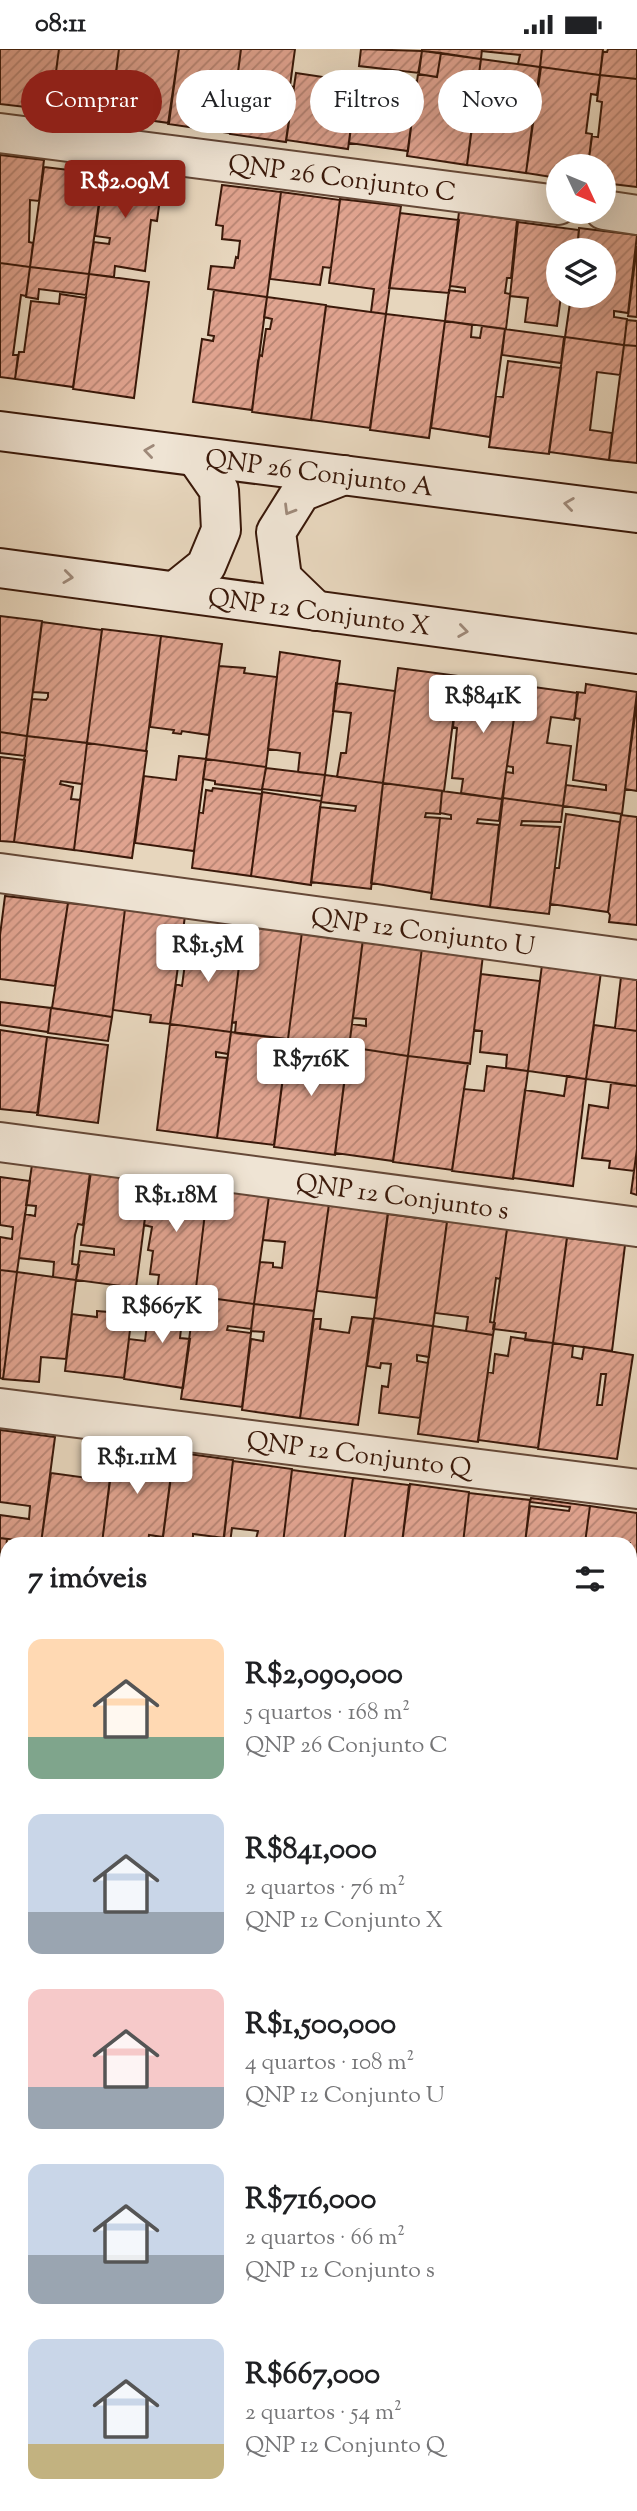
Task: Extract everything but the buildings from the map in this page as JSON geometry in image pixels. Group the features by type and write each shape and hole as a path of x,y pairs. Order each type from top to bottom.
{"street":[{"name":"QNP 26 Conjunto C","path":"0,132 546,203"},
{"path":"616,212 637,215"},
{"name":"QNP 26 Conjunto A","path":"0,431 637,513"},
{"path":"175,591 206,566 221,530 219,490 196,457"},
{"path":"316,611 282,578 276,532 301,492 344,475"},
{"name":"QNP 12 Conjunto X","path":"0,568 637,655"},
{"name":"QNP 12 Conjunto U","path":"0,873 637,960"},
{"name":"QNP 12 Conjunto s","path":"0,1142 637,1227"},
{"name":"QNP 12 Conjunto Q","path":"0,1408 637,1489"}]}
